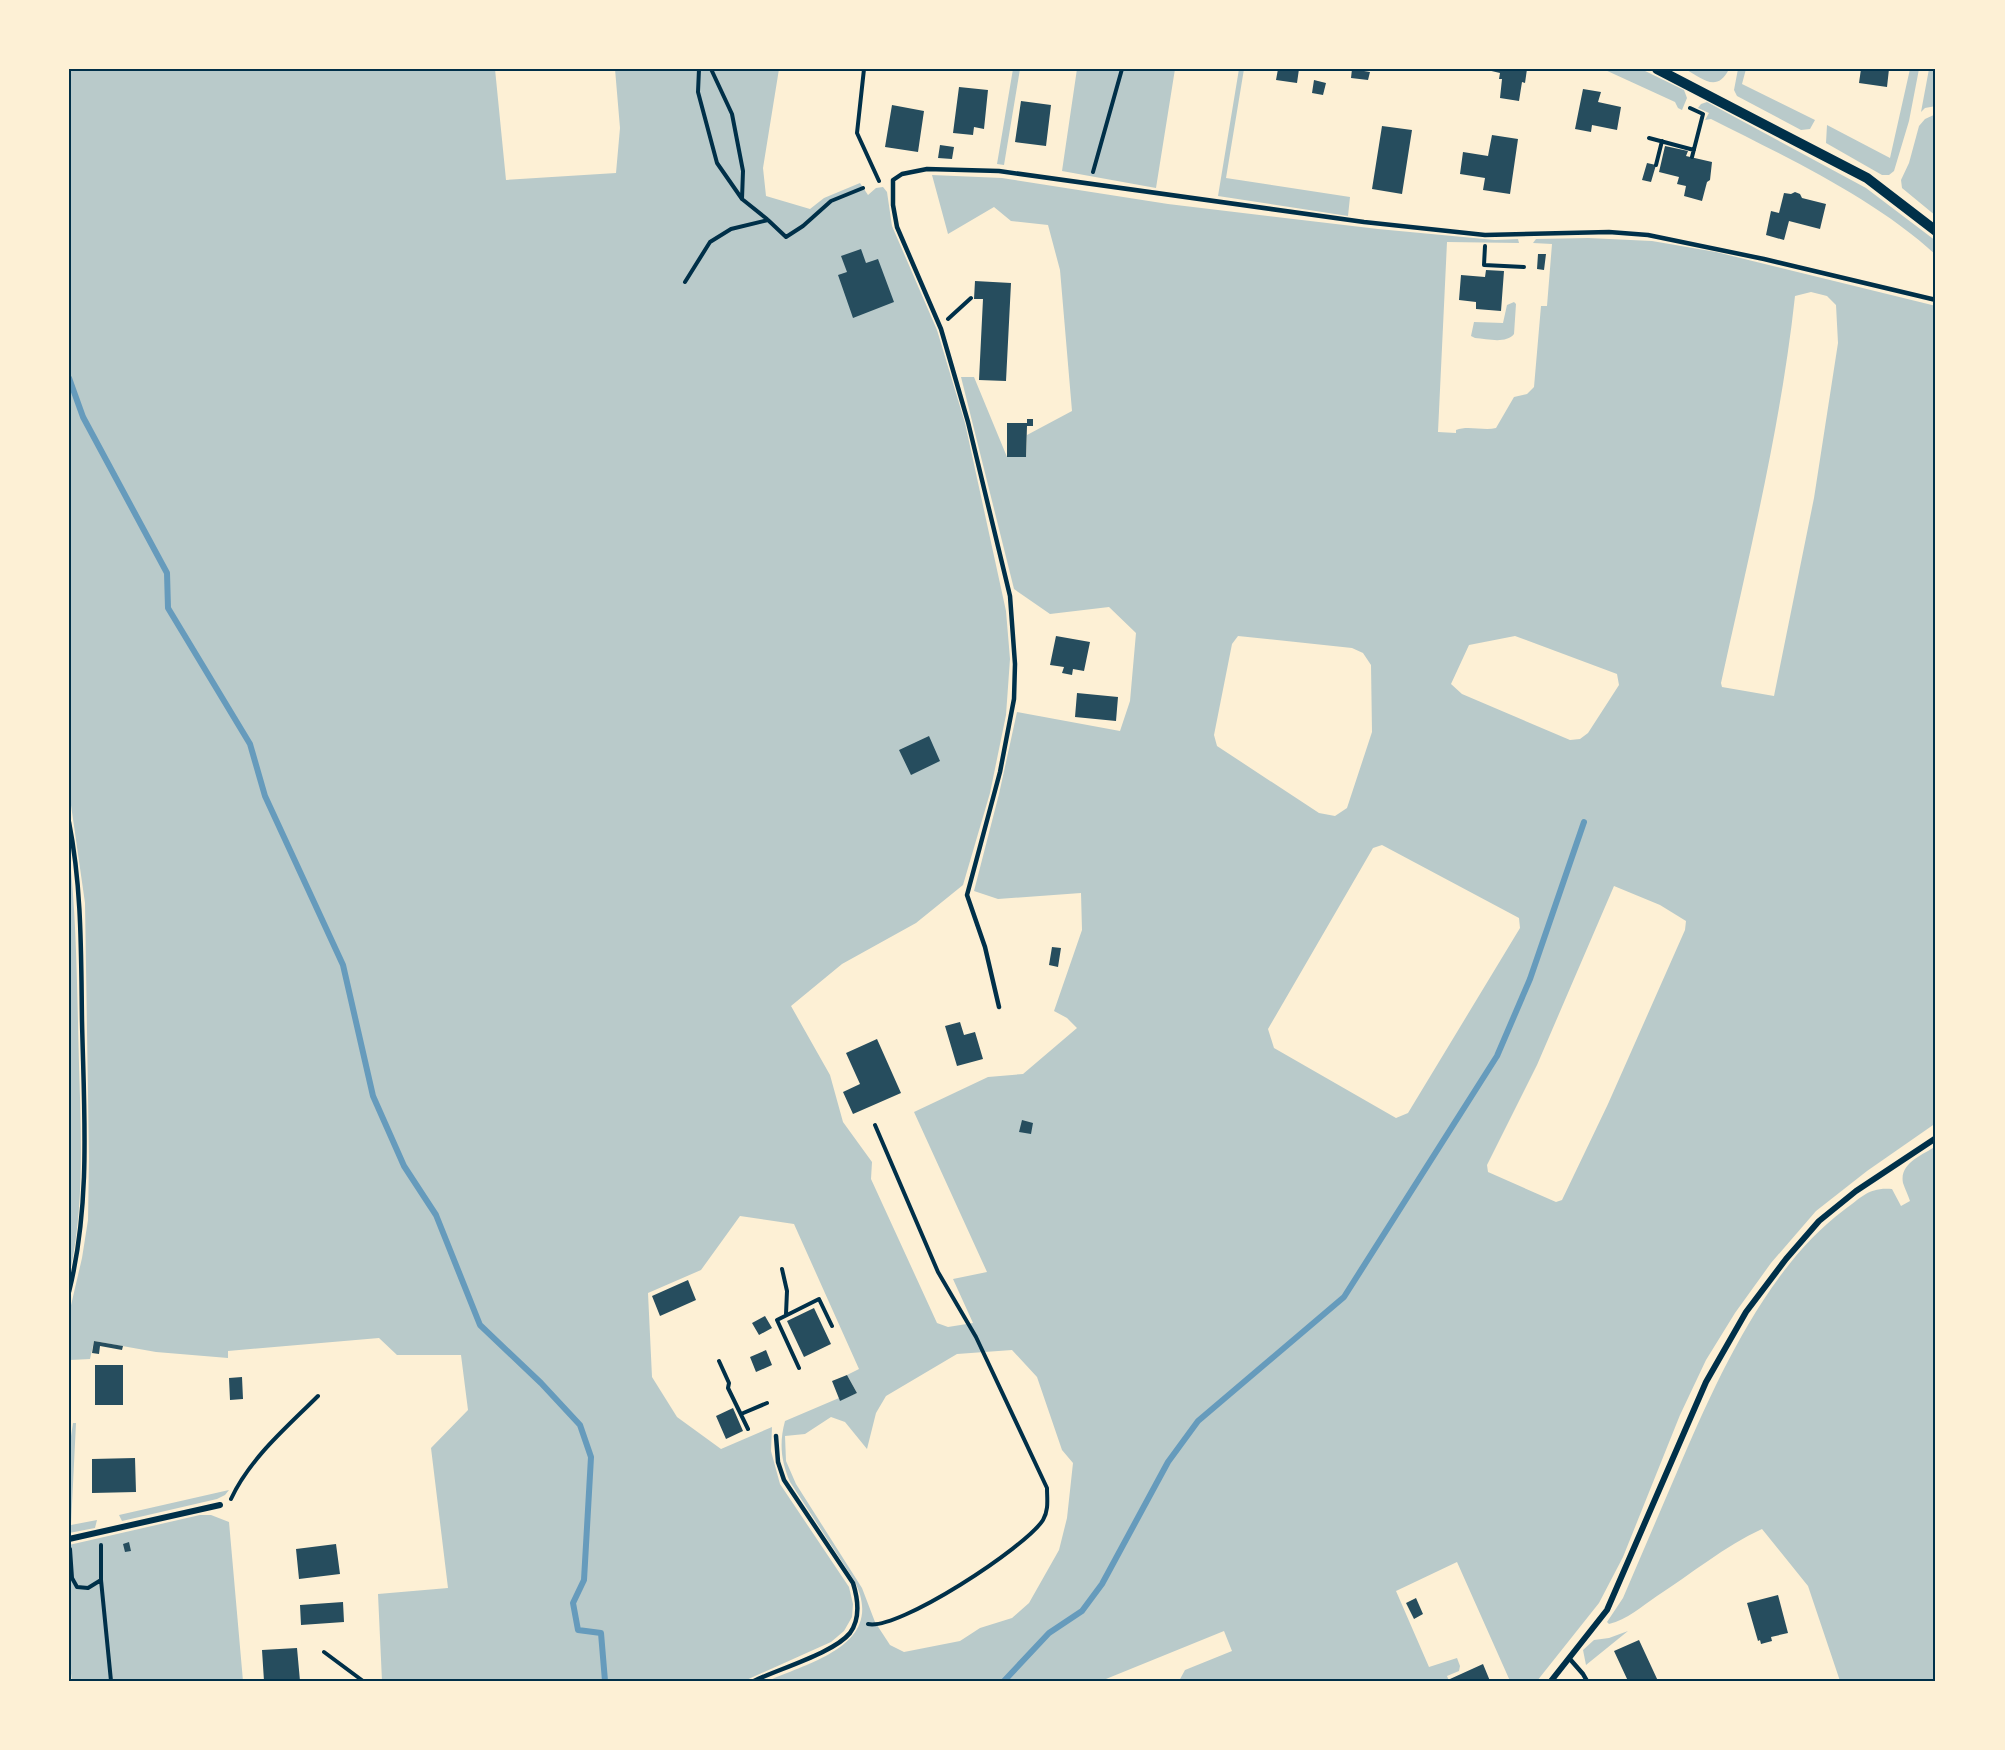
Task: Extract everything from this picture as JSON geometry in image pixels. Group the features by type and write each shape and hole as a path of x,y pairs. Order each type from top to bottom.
{"street":[{"path":"1658,69 1867,178 1936,231"},
{"path":"1551,1681 1607,1610 1706,1382 1746,1312 1786,1259 1820,1221 1856,1191 1936,1138"},
{"path":"69,1539 220,1505"}],"lane":[{"path":"999,1007 985,947 967,895 1000,772 1012,710 1015,664 1010,596 968,422 941,329 897,227 893,205 893,180 902,174 927,169 999,171 1364,222 1492,236 1610,232 1648,236 1754,257 1936,300"},
{"path":"69,822 74,845 82,928 85,1170 81,1236 69,1292"},
{"path":"754,1681 835,1645 850,1633 857,1617 858,1601 853,1583 784,1480 778,1462 776,1436"},
{"path":"1569,1658 1587,1681"}],"path":[{"path":"699,69 698,92 717,163 742,199 786,237 803,226 831,201 863,188"},
{"path":"711,69 732,114 743,171 742,199"},
{"path":"864,69 857,133 879,181"},
{"path":"1089,184 1122,69"},
{"path":"1690,108 1703,114 1692,157"},
{"path":"1649,138 1694,150"},
{"path":"1656,165 1662,141"},
{"path":"685,282 710,242 731,229 768,220"},
{"path":"1485,242 1484,265 1524,267"},
{"path":"945,322 971,298"},
{"path":"857,1617 870,1625 882,1623 909,1613 952,1590 1018,1546 1043,1520 1047,1508 1047,1488 976,1337 938,1272 875,1125"},
{"path":"782,1269 788,1291 786,1315"},
{"path":"799,1368 777,1320 819,1299 832,1326"},
{"path":"719,1361 729,1383 728,1388 748,1429"},
{"path":"231,1499 238,1484 268,1446 318,1396"},
{"path":"741,1414 767,1403"},
{"path":"101,1532 101,1580 111,1681"},
{"path":"69,1539 72,1578 77,1587 88,1588 101,1580"},
{"path":"324,1653 363,1681"}],"shaded area":[{"path":"69,69 495,69 506,180 616,173 620,128 615,69 779,69 763,168 766,196 810,209 824,198 860,183 868,195 876,188 883,187 887,192 892,226 937,330 965,423 1006,611 1010,659 1006,715 990,793 963,885 916,923 842,964 791,1006 830,1075 843,1122 872,1162 871,1179 937,1323 948,1327 973,1323 953,1279 987,1272 914,1112 988,1077 1023,1074 1077,1028 1067,1018 1054,1011 1082,930 1081,893 998,899 974,891 1017,712 1120,731 1130,701 1136,633 1109,607 1050,614 1014,589 961,377 974,377 1007,457 1026,457 1027,435 1072,411 1060,270 1048,225 1011,221 994,207 948,234 932,175 1002,178 1168,204 1378,229 1495,240 1518,239 1519,243 1447,242 1438,432 1456,433 1456,430 1461,429 1496,428 1514,397 1527,394 1534,387 1541,306 1547,306 1552,244 1533,243 1536,239 1588,238 1652,241 1716,252 1936,306 1936,1123 1867,1171 1816,1211 1771,1263 1735,1313 1706,1360 1680,1415 1623,1557 1599,1603 1537,1681 1510,1681 1457,1562 1396,1591 1429,1667 1457,1658 1459,1671 1447,1676 1449,1681 1179,1681 1185,1670 1232,1651 1224,1631 1101,1681 768,1681 805,1666 840,1647 853,1635 861,1620 862,1602 854,1580 790,1482 783,1459 782,1444 785,1421 839,1398 840,1400 857,1393 847,1375 859,1369 794,1224 740,1216 701,1270 648,1293 652,1377 677,1417 721,1449 772,1427 771,1451 780,1484 849,1587 853,1604 852,1617 844,1631 831,1642 744,1681 382,1681 378,1594 448,1588 431,1448 468,1410 461,1355 397,1355 379,1338 228,1351 228,1358 156,1352 94,1341 90,1359 70,1360 69,1364 69,1314 88,1220 89,1158 85,903 69,791","holes":["1811,292 1827,296 1836,305 1838,343 1814,498 1774,696 1722,687 1721,683 1773,442 1795,296","1238,636 1352,648 1363,653 1371,665 1372,732 1347,808 1335,816 1319,813 1217,746 1214,735 1232,644","1515,636 1617,674 1619,685 1588,733 1580,739 1570,740 1462,694 1451,684 1469,645","1382,845 1519,918 1520,928 1408,1113 1396,1118 1274,1048 1268,1029 1373,848","1614,886 1660,905 1686,921 1685,930 1608,1104 1562,1200 1556,1202 1488,1172 1487,1165 1537,1065","1012,1350 1037,1377 1062,1450 1073,1463 1067,1518 1059,1550 1029,1603 1012,1618 980,1628 960,1641 904,1652 890,1645 875,1622 862,1588 796,1484 786,1461 785,1436 805,1434 831,1417 845,1422 867,1449 876,1413 886,1396 957,1354"]},
{"path":"1013,69 1020,69 1004,165 997,164"},
{"path":"1077,69 1175,69 1156,188 1062,171"},
{"path":"1239,69 1244,69 1226,178 1350,197 1348,216 1218,196"},
{"path":"1603,69 1641,69 1684,90 1687,98 1682,110 1675,102"},
{"path":"1685,69 1729,69 1720,81 1709,82"},
{"path":"1738,69 1746,69 1742,84 1815,120 1810,129 1801,130 1737,96 1734,90"},
{"path":"1910,69 1919,69 1909,121 1894,171 1889,175 1882,175 1826,143 1827,125 1890,158"},
{"path":"1929,69 1936,69 1936,106 1925,108 1921,112"},
{"path":"1707,102 1866,188 1936,241 1936,255 1885,215 1828,180 1711,119 1705,120 1709,113 1698,108"},
{"path":"1936,114 1936,216 1902,188 1901,180 1909,163 1919,126 1925,119"},
{"path":"1514,302 1516,304 1514,334 1511,337 1496,340 1471,336 1474,322 1503,323 1507,305"},
{"path":"69,850 74,903 81,1144 78,1224 69,1277"},
{"path":"1936,1146 1936,1681 1840,1681 1808,1586 1762,1529 1721,1552 1628,1616 1609,1624 1607,1622 1623,1598 1708,1402 1766,1295 1790,1263 1816,1235 1861,1197 1871,1191 1892,1189 1901,1206 1910,1201 1903,1183 1905,1170 1913,1160"},
{"path":"73,1423 76,1423 71,1525 97,1520 95,1528 69,1533 69,1449"},
{"path":"229,1490 217,1499 122,1521 119,1515"},
{"path":"200,1515 211,1515 229,1522 243,1681 72,1681 69,1658 69,1545"},
{"path":"1628,1631 1586,1665 1583,1650 1594,1640 1609,1638"}],"building":[{"path":"1278,69 1289,71 1289,69 1299,69 1297,83 1276,80"},
{"path":"1352,69 1370,72 1368,80 1351,78"},
{"path":"1483,69 1527,69 1519,101 1500,98 1502,79 1499,79 1500,73"},
{"path":"1861,69 1889,69 1887,87 1859,83"},
{"path":"1314,80 1326,83 1323,95 1312,93"},
{"path":"959,87 988,90 984,129 974,127 973,135 953,133"},
{"path":"1583,89 1601,92 1598,102 1621,107 1617,130 1592,125 1591,132 1575,129"},
{"path":"1021,101 1051,105 1046,146 1015,142"},
{"path":"892,105 924,111 918,152 885,147"},
{"path":"1382,126 1412,130 1402,194 1372,189"},
{"path":"1492,135 1518,139 1510,194 1483,190 1485,178 1460,174 1463,152 1488,156"},
{"path":"940,145 954,147 952,159 938,158"},
{"path":"1665,146 1688,151 1686,156 1712,162 1710,180 1707,182 1702,201 1684,196 1686,186 1677,184 1679,177 1659,172"},
{"path":"1647,163 1656,165 1651,182 1642,180"},
{"path":"1795,192 1802,198 1826,204 1820,229 1789,221 1784,240 1766,235 1771,211 1779,213 1784,193"},
{"path":"861,249 866,263 878,259 894,302 853,318 838,275 847,272 841,256"},
{"path":"1538,254 1546,254 1544,270 1537,269"},
{"path":"1486,270 1504,271 1501,311 1476,309 1476,302 1459,300 1461,275 1485,277"},
{"path":"975,281 1011,283 1006,381 979,380 983,299 974,299"},
{"path":"1027,419 1033,419 1033,426 1027,426 1026,457 1007,457 1007,423 1027,423"},
{"path":"1056,636 1090,642 1084,671 1073,669 1072,675 1062,673 1064,667 1050,665"},
{"path":"1077,693 1118,697 1116,721 1075,717"},
{"path":"929,736 940,761 911,775 899,750"},
{"path":"1052,947 1061,948 1058,967 1049,965"},
{"path":"960,1022 964,1035 975,1032 983,1059 957,1066 945,1026"},
{"path":"877,1039 901,1093 853,1114 843,1092 860,1084 846,1053"},
{"path":"1022,1120 1033,1123 1031,1134 1019,1132"},
{"path":"688,1280 696,1300 660,1316 652,1296"},
{"path":"814,1308 831,1344 804,1357 787,1321"},
{"path":"765,1316 772,1328 759,1335 752,1323"},
{"path":"94,1341 123,1346 122,1350 100,1346 99,1354 92,1353"},
{"path":"766,1350 772,1365 756,1372 750,1357"},
{"path":"95,1365 123,1365 123,1405 95,1405"},
{"path":"847,1375 857,1393 840,1401 832,1381"},
{"path":"242,1377 243,1399 230,1400 229,1378"},
{"path":"733,1408 743,1431 726,1439 716,1416"},
{"path":"135,1458 136,1492 92,1493 92,1459"},
{"path":"129,1542 131,1551 125,1552 123,1544"},
{"path":"336,1544 340,1574 299,1579 296,1549"},
{"path":"1778,1595 1788,1633 1771,1637 1772,1641 1761,1644 1760,1640 1758,1641 1747,1603"},
{"path":"1416,1598 1423,1614 1414,1619 1406,1603"},
{"path":"343,1602 344,1622 301,1625 300,1605"},
{"path":"1639,1640 1658,1681 1628,1681 1614,1651"},
{"path":"297,1648 300,1681 264,1681 262,1650"},
{"path":"1483,1664 1490,1681 1451,1681 1450,1679"}],"waterway":[{"path":"69,378 83,417 167,573 168,608 250,744 265,796 343,965 373,1096 404,1166 436,1215 480,1325 541,1383 580,1425 591,1457 584,1580 573,1603 578,1630 601,1633 605,1681"},
{"path":"1004,1681 1049,1633 1082,1611 1102,1584 1168,1462 1198,1421 1344,1297 1497,1056 1530,979 1584,822"}]}
